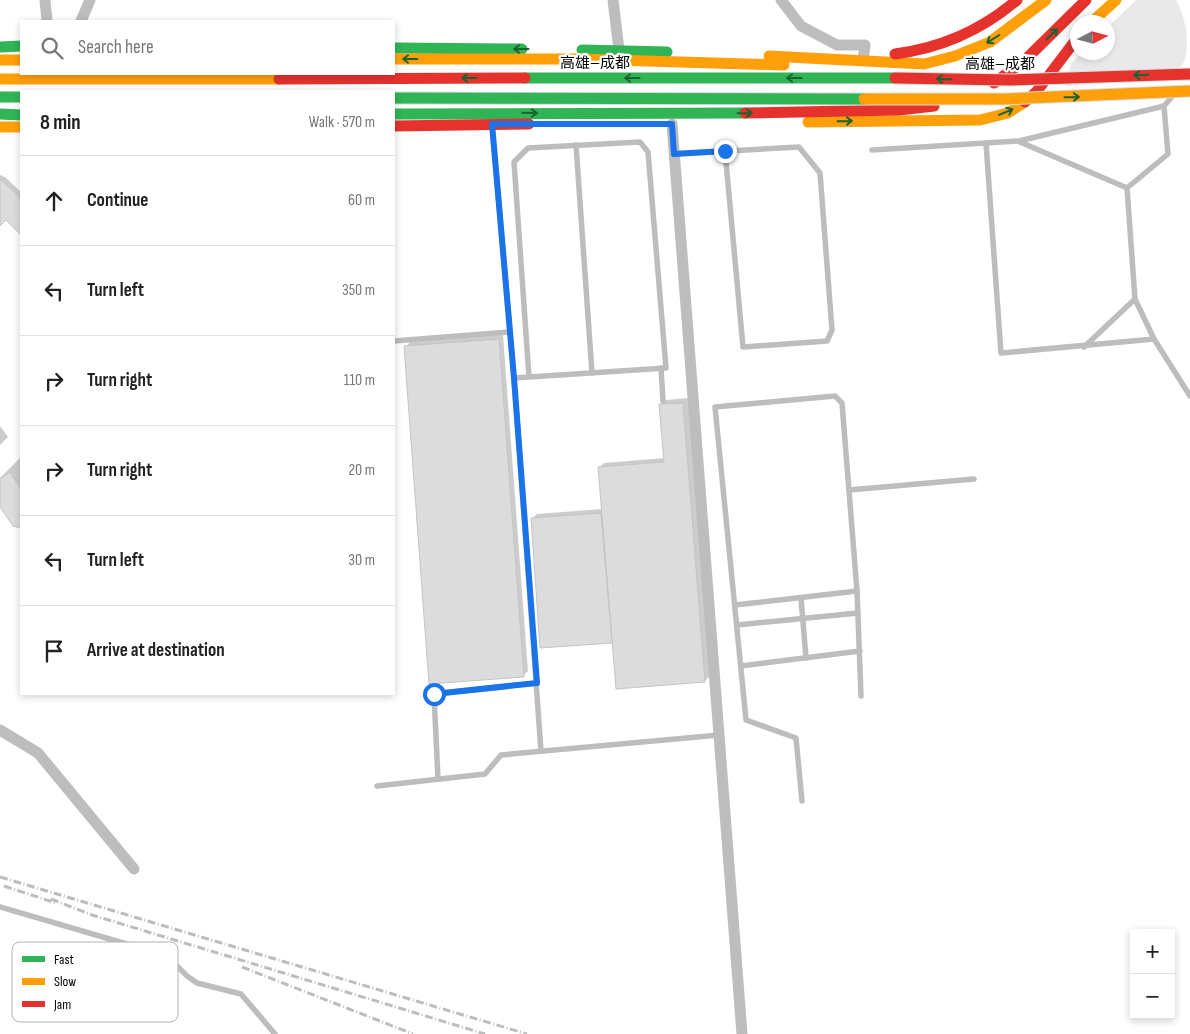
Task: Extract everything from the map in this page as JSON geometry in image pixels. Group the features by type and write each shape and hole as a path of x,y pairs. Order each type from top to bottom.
{"main road":[{"path":"863,60 880,54 917,52 943,43 983,24 1017,0"},
{"path":"395,48 619,50 924,64 955,56 990,42 1046,0"},
{"path":"1100,15 1116,0"},
{"path":"395,103 893,103 971,91 991,85 1024,61 1086,1"},
{"path":"395,126 672,124 972,119 1000,116 1019,107 1040,89 1070,44"},
{"path":"0,47 20,46"},
{"path":"395,59 580,59 776,65 895,78"},
{"path":"0,60 20,60"},
{"name":"高雄—成都","path":"0,78 895,78 1011,80 1190,74"},
{"path":"395,98 1006,99 1190,91"},
{"path":"0,97 20,97"},
{"path":"395,114 673,115 860,111 899,110 1006,99"},
{"path":"0,111 20,103"},
{"path":"0,111 20,115"},
{"path":"0,127 20,127"}],"street":[{"path":"45,0 47,20"},
{"path":"81,20 90,0"},
{"path":"613,0 619,50"},
{"path":"781,0 801,26 837,45 865,45 863,60"},
{"path":"672,124 742,1034"},
{"path":"0,730 38,753 134,869"}],"lane":[{"path":"872,150 1019,142 1164,106 1190,78"},
{"path":"1127,188 1168,154 1164,106"},
{"path":"492,124 514,378 541,751"},
{"path":"514,378 666,368 648,152 640,142 528,148 514,162 529,377"},
{"path":"1019,142 1127,188"},
{"path":"986,143 1001,353 1084,347 1154,339"},
{"path":"576,145 592,373"},
{"path":"674,154 725,151 799,147 820,173 832,330 827,341 743,347 725,151"},
{"path":"1127,188 1135,300 1154,339 1190,396"},
{"path":"1084,347 1135,300"},
{"path":"395,341 509,332"},
{"path":"661,368 664,400"},
{"path":"802,801 796,738 746,720 715,407 834,396 842,403 857,591 862,696"},
{"path":"849,490 974,479"},
{"path":"735,606 857,591"},
{"path":"801,598 806,658"},
{"path":"737,625 858,613"},
{"path":"741,666 860,651"},
{"path":"438,779 434,694 537,683"},
{"path":"377,786 485,774 501,755 719,735"},
{"path":"0,907 120,942"},
{"path":"178,967 197,983 241,994 274,1034"}],"shaded area":[{"path":"1136,0 1176,0 1186,28 1186,52 1181,66 1171,79 1066,86 1071,63 1074,60 1115,60 1115,20"}],"building":[{"path":"0,179 20,197 20,234 6,220 0,226"},
{"path":"499,339 524,677 429,684 404,346"},
{"path":"683,403 705,682 616,689 598,467 664,462 659,404"},
{"path":"10,472 20,487 20,528 13,526 0,507 0,479"},
{"path":"601,513 612,643 540,648 531,518"}],"railway":[{"path":"0,877 527,1034"},
{"path":"4,886 56,903"},
{"path":"51,899 92,915 485,1034"},
{"path":"242,967 413,1034"}],"traffic: fast":[{"path":"0,47 20,46"},
{"path":"395,48 522,49"},
{"path":"582,50 667,52"},
{"path":"525,78 895,78"},
{"path":"0,97 20,97"},
{"path":"395,98 864,99"},
{"path":"395,114 745,113"},
{"path":"1,114 20,115"}],"traffic: slow":[{"path":"769,56 924,64 955,56 990,42 1046,0"},
{"path":"1100,15 1116,0"},
{"path":"395,59 580,59 784,65"},
{"path":"0,60 20,60"},
{"path":"0,79 279,79"},
{"path":"864,99 1006,99 1190,91"},
{"path":"808,122 980,120 1008,113 1025,102"},
{"path":"0,127 20,127"}],"traffic: jam":[{"path":"895,54 929,47 960,36 990,20 1017,0"},
{"path":"994,83 1024,61 1086,0"},
{"path":"1025,102 1037,91 1070,48"},
{"path":"895,78 1011,80 1190,74"},
{"path":"279,79 525,78"},
{"path":"745,113 899,110 934,106"},
{"path":"395,126 529,124"}],"route":[{"path":"434,694 537,683 514,378 492,124 672,124 674,154 725,151"}]}
